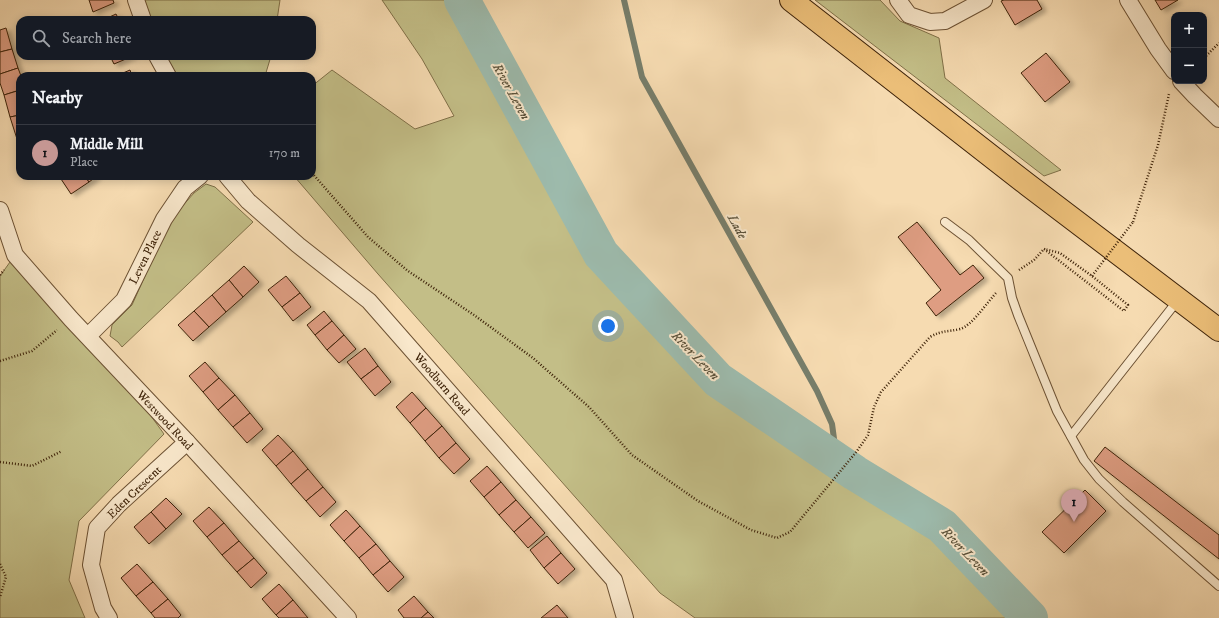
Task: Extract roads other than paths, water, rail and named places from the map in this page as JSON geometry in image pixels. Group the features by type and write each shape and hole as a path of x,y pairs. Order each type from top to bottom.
{"main road":[{"path":"791,0 1028,185 1219,330"}],"street":[{"path":"136,0 142,16"},
{"path":"898,0 909,15 930,22 945,21 984,0"},
{"path":"1128,0 1158,50 1171,67"},
{"path":"158,60 166,72"},
{"path":"1184,84 1219,119"},
{"name":"Leven Place","path":"88,336 124,300 164,218 185,188 195,180"},
{"name":"Woodburn Road","path":"231,180 254,206 298,245 369,301 614,580 625,618"},
{"name":"Westwood Road","path":"0,210 15,255 71,319 187,442 348,618"},
{"name":"Eden Crescent","path":"109,618 103,608 91,565 97,528 119,504 187,442"}],"lane":[{"path":"945,222 969,240 1008,278 1012,298 1018,315 1057,411 1084,460 1099,479 1123,502 1219,586"},
{"path":"1071,436 1179,299"}],"waterway":[{"name":"River Leven","path":"462,0 601,254 718,380 855,473 942,526 1030,618"},
{"name":"Lade","path":"624,0 642,77 817,391 832,424 837,461"}],"place":[{"name":"Middle Mill","path":"1074,522"}]}
